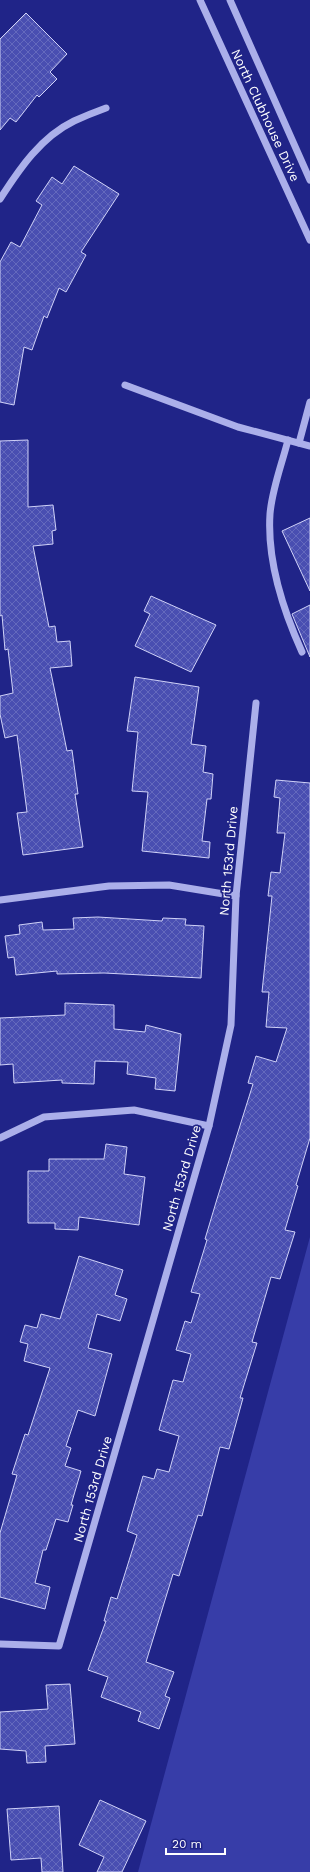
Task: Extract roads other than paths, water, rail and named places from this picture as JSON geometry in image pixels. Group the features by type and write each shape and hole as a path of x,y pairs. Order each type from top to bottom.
{"street":[{"name":"North Clubhouse Drive","path":"200,0 310,240"},
{"name":"North Clubhouse Drive","path":"230,0 310,180"},
{"path":"0,199 25,163 43,142 73,121 106,108"},
{"path":"125,385 238,427 310,446"},
{"path":"299,443 310,402"},
{"path":"288,440 270,512 270,532 280,594 286,617 302,652"},
{"name":"North 153rd Drive","path":"0,1644 59,1646 209,1126 231,1025 236,896 256,704"},
{"path":"0,900 124,885 169,885 236,896"},
{"path":"0,1138 44,1117 134,1110 209,1126"}]}
